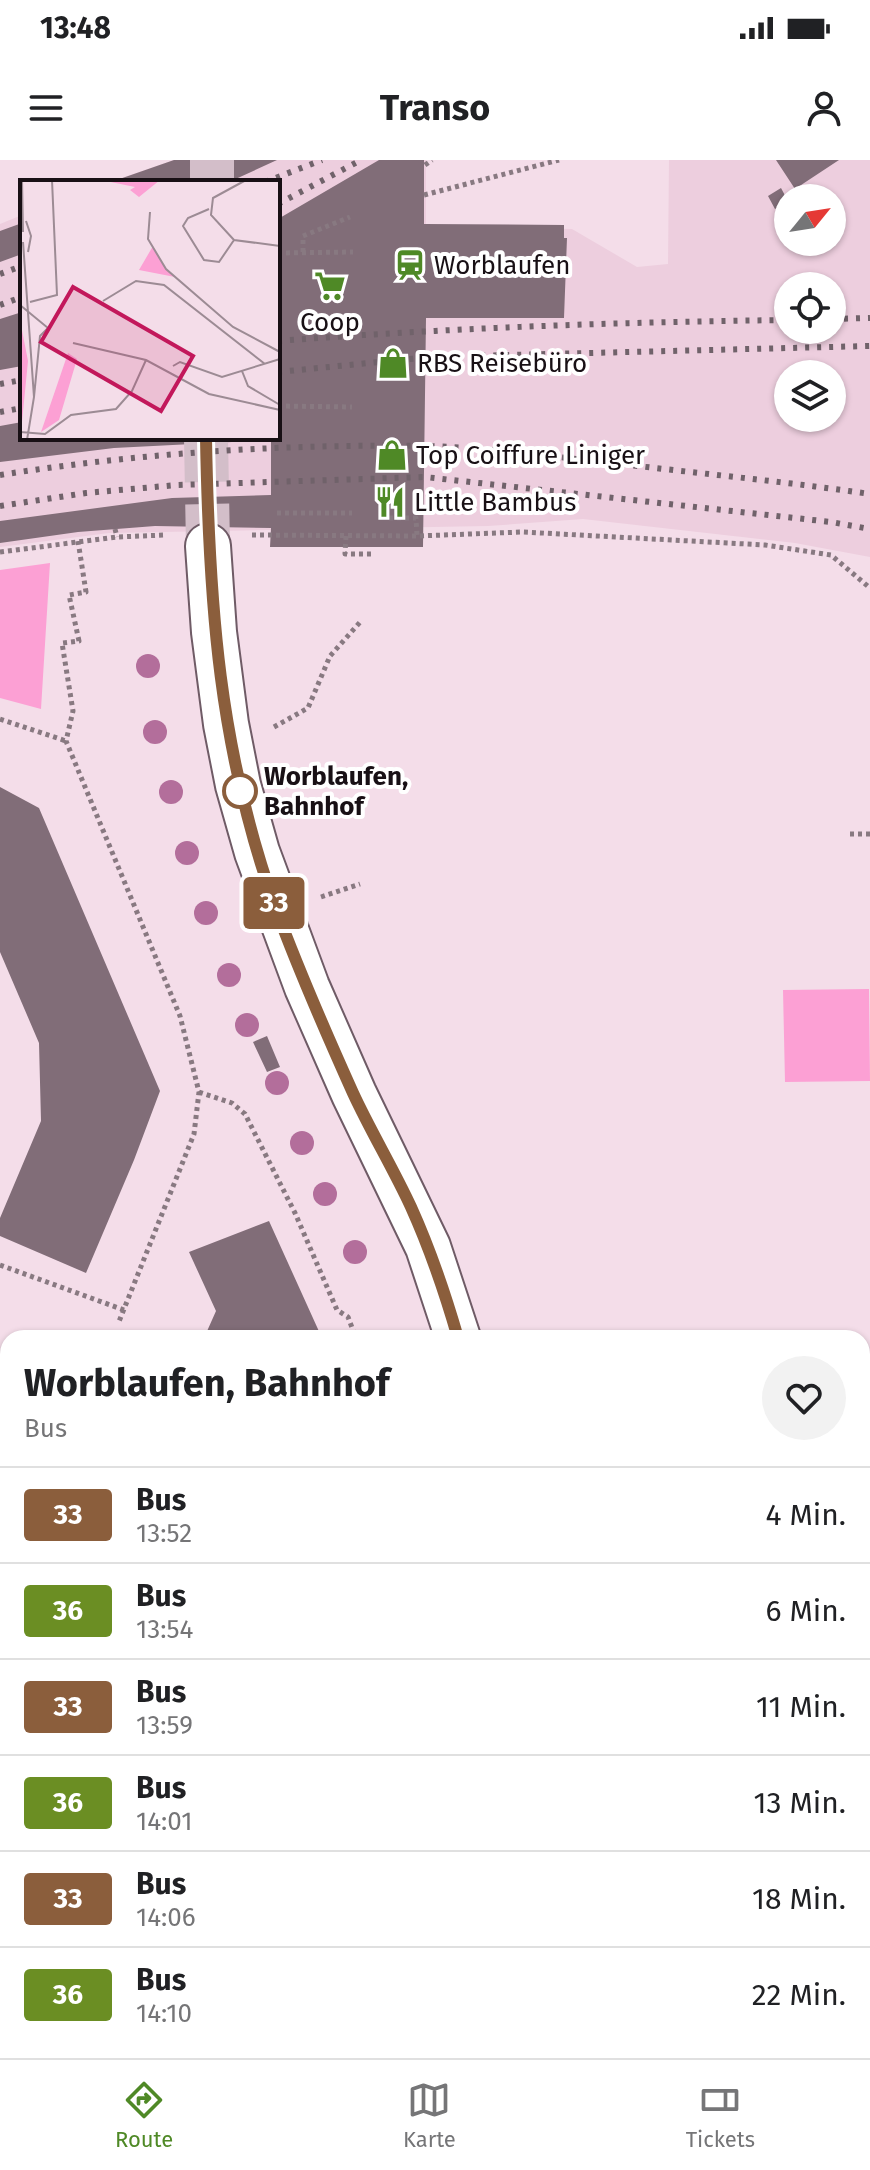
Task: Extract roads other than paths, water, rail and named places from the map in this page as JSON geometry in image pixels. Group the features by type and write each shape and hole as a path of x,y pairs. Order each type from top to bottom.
{"main road":[{"path":"208,546 214,632 231,751 257,852 277,910 354,1094 428,1247 455,1330"}],"tunnel":[{"path":"212,160 212,180"},
{"path":"206,440 208,546"}],"railway":[{"path":"270,180 322,160"},
{"path":"280,203 361,160"},
{"path":"0,274 20,267"},
{"path":"0,305 20,298"},
{"path":"846,319 870,318"},
{"path":"280,341 533,326 774,320"},
{"path":"280,372 430,357 870,346"},
{"path":"0,384 20,380"},
{"path":"0,412 20,408"},
{"path":"0,475 105,461 211,452 423,446 514,452 870,494"},
{"path":"0,506 86,493 177,485 425,477 831,522 870,529"}],"place":[{"name":"Worblaufen","path":"410,265"},
{"name":"Coop","path":"330,286"},
{"name":"RBS Reisebüro","path":"393,363"},
{"name":"Top Coiffure Liniger","path":"392,455"},
{"name":"Little Bambus","path":"390,502"},
{"name":"Worblaufen, Bahnhof","path":"240,791"}]}
